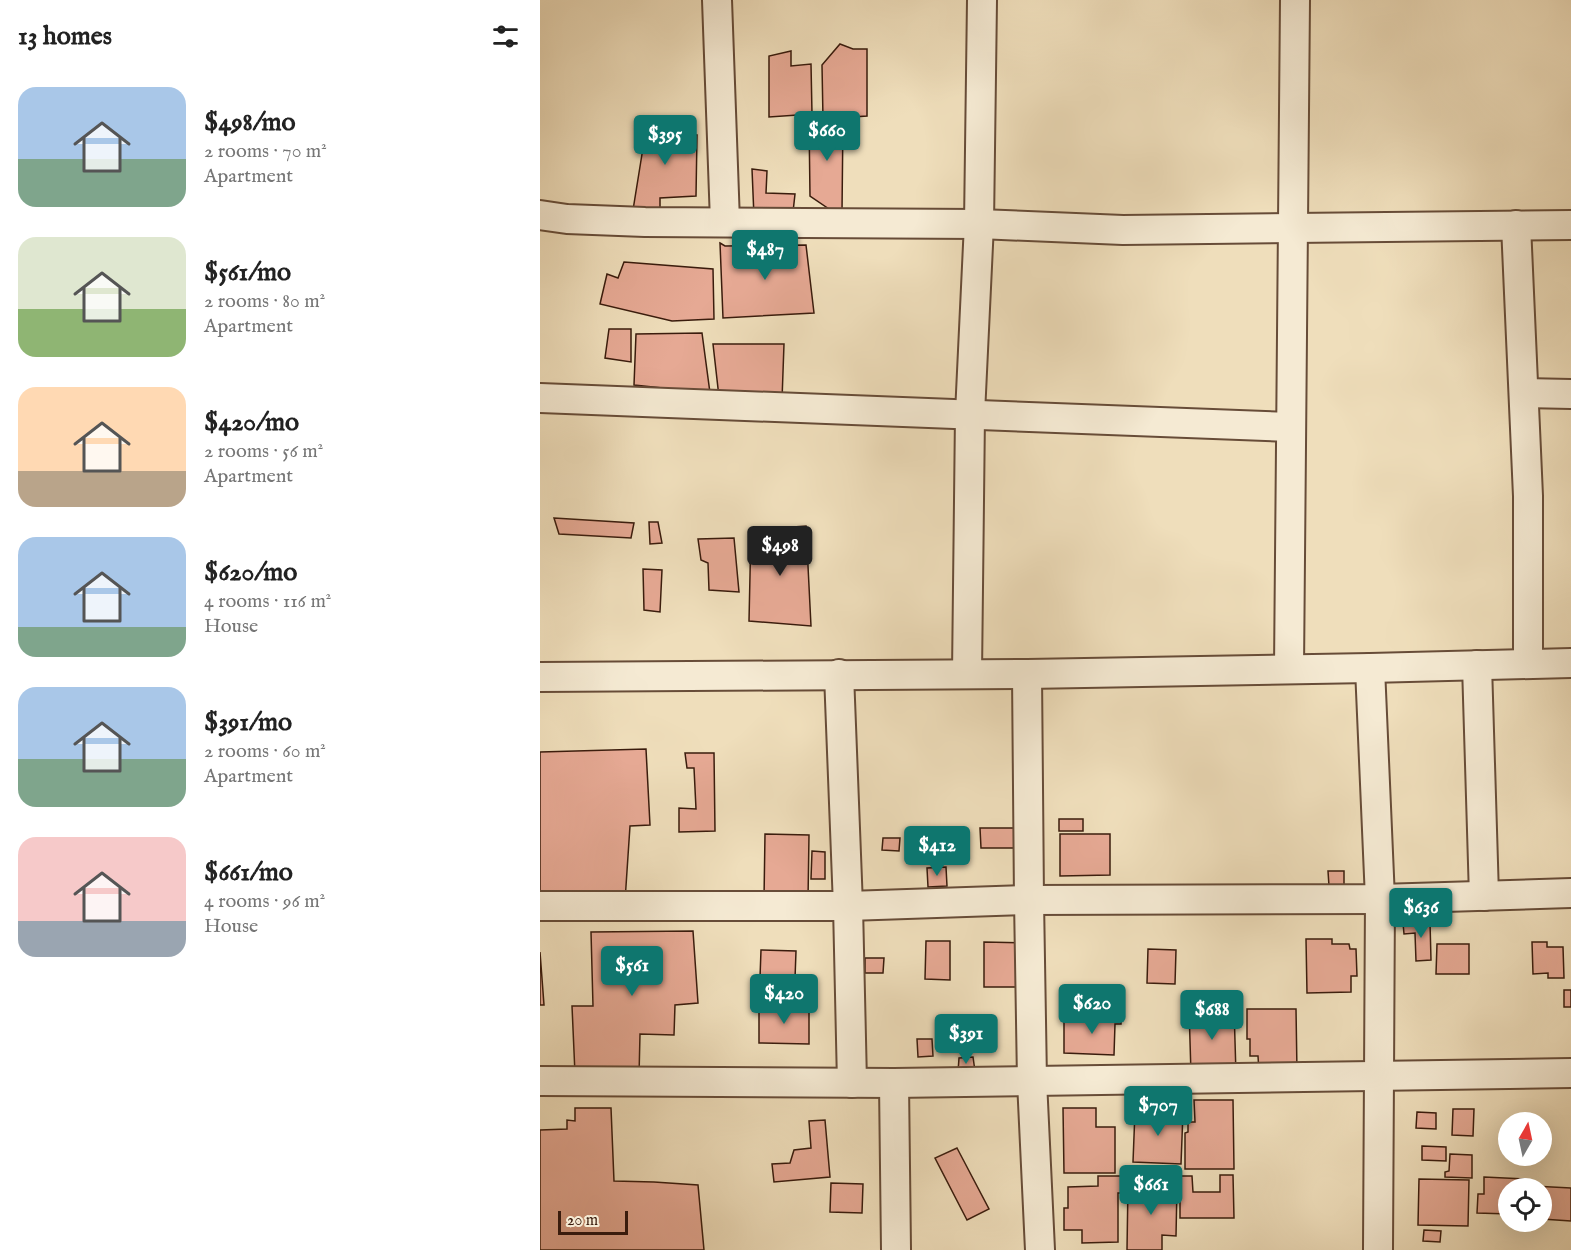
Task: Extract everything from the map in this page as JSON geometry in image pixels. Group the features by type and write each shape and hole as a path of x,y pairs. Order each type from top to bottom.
{"street":[{"path":"717,0 725,222"},
{"path":"967,674 970,414 979,224 982,0"},
{"path":"1289,669 1295,0"},
{"path":"540,215 567,219 645,222 979,224 1123,230 1571,225"},
{"path":"1516,225 1528,496 1528,663"},
{"path":"1524,393 1571,394"},
{"path":"540,398 1290,427"},
{"path":"540,677 1028,674 1571,663"},
{"path":"1477,665 1484,896"},
{"path":"1370,668 1380,899 1378,1250"},
{"path":"839,674 852,1083"},
{"path":"1028,674 1032,1082 1040,1250"},
{"path":"540,906 848,906 1029,900 1380,899 1571,893"},
{"path":"540,1082 1032,1082 1571,1073"},
{"path":"894,1083 896,1250"}],"building":[{"path":"840,44 853,49 867,49 867,116 823,119 822,65"},
{"path":"791,51 791,66 811,64 812,114 769,117 769,56"},
{"path":"648,117 669,119 667,134 697,135 696,196 660,198 660,212 633,210"},
{"path":"843,118 842,212 835,213 810,196 809,120"},
{"path":"752,169 767,171 766,193 795,194 793,212 754,217"},
{"path":"720,243 725,246 806,245 814,313 723,318"},
{"path":"624,262 713,269 714,319 672,321 600,304 607,274 618,278"},
{"path":"609,329 631,329 631,362 605,358"},
{"path":"702,333 710,393 634,385 636,334"},
{"path":"713,344 784,344 782,400 719,397"},
{"path":"554,518 634,523 631,538 559,534"},
{"path":"649,522 658,522 662,543 650,544"},
{"path":"806,526 811,626 749,621 751,530"},
{"path":"734,538 739,592 709,590 708,563 701,560 698,539"},
{"path":"643,569 662,570 660,612 644,610"},
{"path":"646,749 650,825 630,826 625,901 540,900 540,752"},
{"path":"685,753 714,753 715,831 679,832 679,808 696,809 694,768 687,768"},
{"path":"1059,819 1083,819 1083,831 1059,831"},
{"path":"980,828 1027,828 1027,848 981,848"},
{"path":"765,834 809,835 808,900 764,899"},
{"path":"926,834 942,835 941,860 925,860"},
{"path":"1060,834 1110,834 1110,875 1060,876"},
{"path":"883,838 900,838 899,851 882,850"},
{"path":"812,851 825,852 825,879 811,879"},
{"path":"946,867 947,886 928,887 927,868"},
{"path":"1328,871 1344,871 1344,886 1329,886"},
{"path":"1430,922 1431,960 1416,961 1415,933 1404,934 1403,923"},
{"path":"693,931 698,1003 675,1005 674,1035 640,1034 639,1076 575,1074 572,1006 593,1006 591,932"},
{"path":"1306,939 1332,939 1332,944 1349,944 1350,949 1356,949 1357,976 1351,976 1351,992 1307,993"},
{"path":"926,941 950,941 950,980 925,979"},
{"path":"984,942 1026,943 1026,987 984,987"},
{"path":"1532,942 1547,942 1547,947 1563,947 1564,978 1548,978 1548,973 1533,974"},
{"path":"1437,944 1469,944 1469,974 1436,974"},
{"path":"1148,949 1176,950 1175,984 1147,983"},
{"path":"761,950 796,951 795,979 760,978"},
{"path":"540,952 544,1005 540,1005"},
{"path":"865,958 884,958 883,973 865,973"},
{"path":"1564,990 1571,990 1571,1007 1564,1007"},
{"path":"759,1006 809,1006 809,1044 759,1043"},
{"path":"1189,1008 1234,1008 1236,1074 1191,1074"},
{"path":"1247,1009 1296,1009 1297,1072 1259,1072 1258,1056 1250,1056 1250,1039 1247,1039"},
{"path":"1095,1011 1121,1012 1121,1024 1115,1024 1114,1055 1064,1053 1064,1021 1095,1022"},
{"path":"917,1039 932,1039 933,1056 918,1057"},
{"path":"973,1057 975,1071 958,1072 959,1058"},
{"path":"1194,1100 1233,1100 1234,1169 1185,1169 1185,1133 1188,1132 1188,1122 1195,1122"},
{"path":"575,1108 611,1108 614,1181 698,1185 704,1250 540,1250 540,1130 567,1129 567,1120 575,1121"},
{"path":"1063,1108 1096,1108 1096,1127 1115,1127 1115,1173 1064,1173"},
{"path":"1453,1109 1474,1109 1473,1136 1452,1135"},
{"path":"1135,1111 1183,1112 1181,1164 1133,1162"},
{"path":"1417,1112 1436,1113 1436,1129 1416,1128"},
{"path":"825,1120 830,1177 774,1182 772,1164 790,1163 794,1150 811,1148 809,1121"},
{"path":"1422,1146 1446,1147 1446,1161 1422,1160"},
{"path":"957,1148 989,1209 967,1220 935,1158"},
{"path":"1450,1154 1472,1155 1472,1178 1445,1177 1445,1172 1449,1171"},
{"path":"1220,1175 1233,1175 1234,1218 1180,1218 1180,1176 1192,1176 1193,1192 1220,1192"},
{"path":"1098,1176 1123,1176 1123,1193 1118,1193 1118,1242 1082,1243 1082,1230 1064,1230 1064,1208 1068,1208 1068,1187 1098,1186"},
{"path":"1484,1177 1504,1178 1498,1178 1498,1214 1477,1213 1478,1194 1484,1194"},
{"path":"1419,1179 1469,1180 1468,1226 1418,1225"},
{"path":"831,1183 863,1184 862,1213 830,1212"},
{"path":"1128,1185 1177,1186 1176,1236 1162,1235 1162,1250 1127,1250"},
{"path":"1552,1187 1571,1188 1571,1221 1552,1220"},
{"path":"1424,1230 1441,1231 1440,1242 1423,1241"}]}
